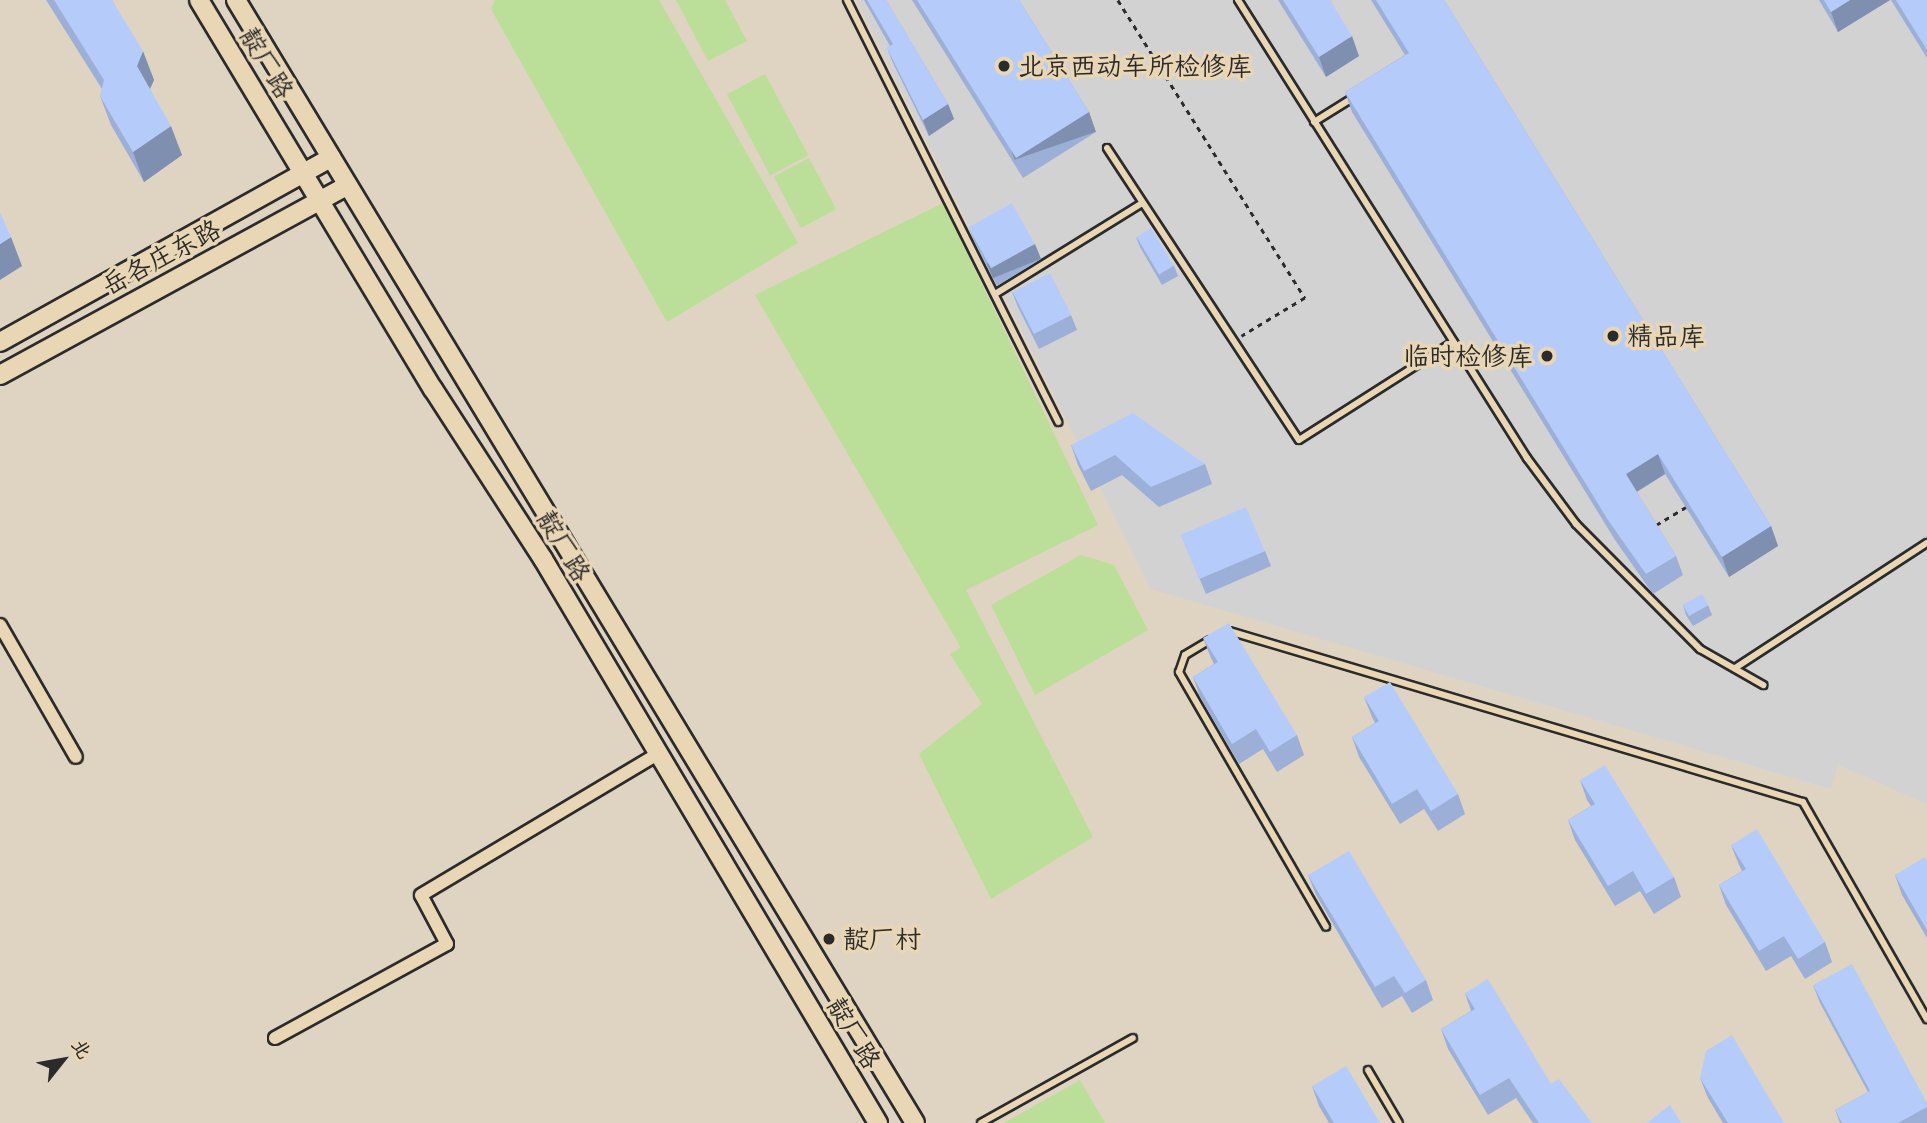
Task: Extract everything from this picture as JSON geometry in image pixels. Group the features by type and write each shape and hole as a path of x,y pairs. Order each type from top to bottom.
{"main road":[{"name":"靛厂路","path":"199,0 303,175 543,559 656,755 878,1123"},
{"path":"236,0 915,1123"},
{"name":"岳各庄东路","path":"0,342 331,158"},
{"name":"岳各庄东路","path":"0,375 348,185"}],"street":[{"path":"0,625 76,757"},
{"path":"275,1038 447,944 421,895 656,755"}],"lane":[{"path":"847,0 1058,422"},
{"path":"1238,0 1452,342 1576,524 1692,641 1763,685"},
{"path":"1314,122 1364,91"},
{"path":"1107,148 1231,344 1299,440 1452,342"},
{"path":"995,294 1141,204"},
{"path":"1734,668 1927,543"},
{"path":"1326,927 1179,673 1185,655 1226,630 1803,802 1927,1019"},
{"path":"981,1123 1133,1038"},
{"path":"1368,1070 1399,1123"}],"path":[{"path":"1118,0 1305,298 1231,344"},
{"path":"1653,527 1686,507"}],"shaded area":[{"path":"856,0 1927,0 1927,804 1838,765 1831,789 1151,589"}],"green space":[{"path":"495,0 659,0 798,243 667,322 491,9"},
{"path":"676,0 725,0 747,41 708,61"},
{"path":"765,74 808,155 770,175 727,94"},
{"path":"809,158 836,209 801,228 774,177"},
{"path":"943,203 1098,525 966,590 1093,837 991,899 919,754 982,704 950,654 961,648 755,295"},
{"path":"1081,555 1114,565 1148,630 1035,695 991,605"},
{"path":"1080,1080 1105,1123 1004,1123"}],"building":[{"path":"54,0 112,0 143,51 137,66 171,126 133,152 100,96 104,80"},
{"path":"867,0 886,0 948,104 923,120 887,48 893,44"},
{"name":"北京西动车所检修库","path":"917,0 1019,0 1089,112 1016,158"},
{"path":"1283,0 1330,0 1352,36 1319,57"},
{"path":"1376,0 1444,0 1771,526 1722,557 1658,454 1626,474 1676,556 1646,574 1608,520 1345,92 1409,53"},
{"path":"1824,0 1850,0 1831,12"},
{"path":"1896,0 1927,0 1927,50"},
{"path":"1012,203 1035,244 991,268 968,227"},
{"path":"0,212 11,237 0,244"},
{"path":"1151,228 1174,266 1159,274 1136,237"},
{"path":"1050,273 1071,315 1034,334 1013,292"},
{"path":"1133,413 1205,464 1151,487 1115,455 1084,471 1071,445"},
{"path":"1246,507 1265,551 1199,579 1181,535"},
{"path":"1702,594 1708,605 1689,616 1683,605"},
{"path":"1229,623 1297,735 1270,752 1256,729 1232,744 1193,677 1218,662 1203,638"},
{"path":"1390,682 1458,794 1431,811 1417,789 1392,804 1352,737 1379,721 1364,697"},
{"path":"1605,765 1674,877 1646,894 1633,871 1608,886 1568,820 1595,804 1580,780"},
{"path":"1757,829 1825,942 1798,959 1784,936 1759,951 1719,885 1746,869 1731,845"},
{"path":"1349,851 1426,980 1405,993 1394,976 1375,987 1308,875"},
{"path":"1925,857 1927,861 1927,930 1895,875"},
{"path":"1852,964 1927,1103 1927,1107 1898,1123 1842,1123 1835,1110 1870,1091 1813,985"},
{"path":"1488,979 1551,1084 1559,1079 1592,1123 1539,1123 1509,1078 1480,1095 1441,1029 1475,1009 1465,993"},
{"path":"1732,1035 1784,1123 1728,1123 1700,1078 1706,1051"},
{"path":"1346,1066 1380,1123 1334,1123 1312,1086"},
{"path":"1670,1105 1681,1123 1647,1123"}],"place":[{"name":"北京西动车所检修库","path":"1004,66"},
{"name":"精品库","path":"1613,336"},
{"name":"临时检修库","path":"1547,356"},
{"name":"靛厂村","path":"829,939"}]}
